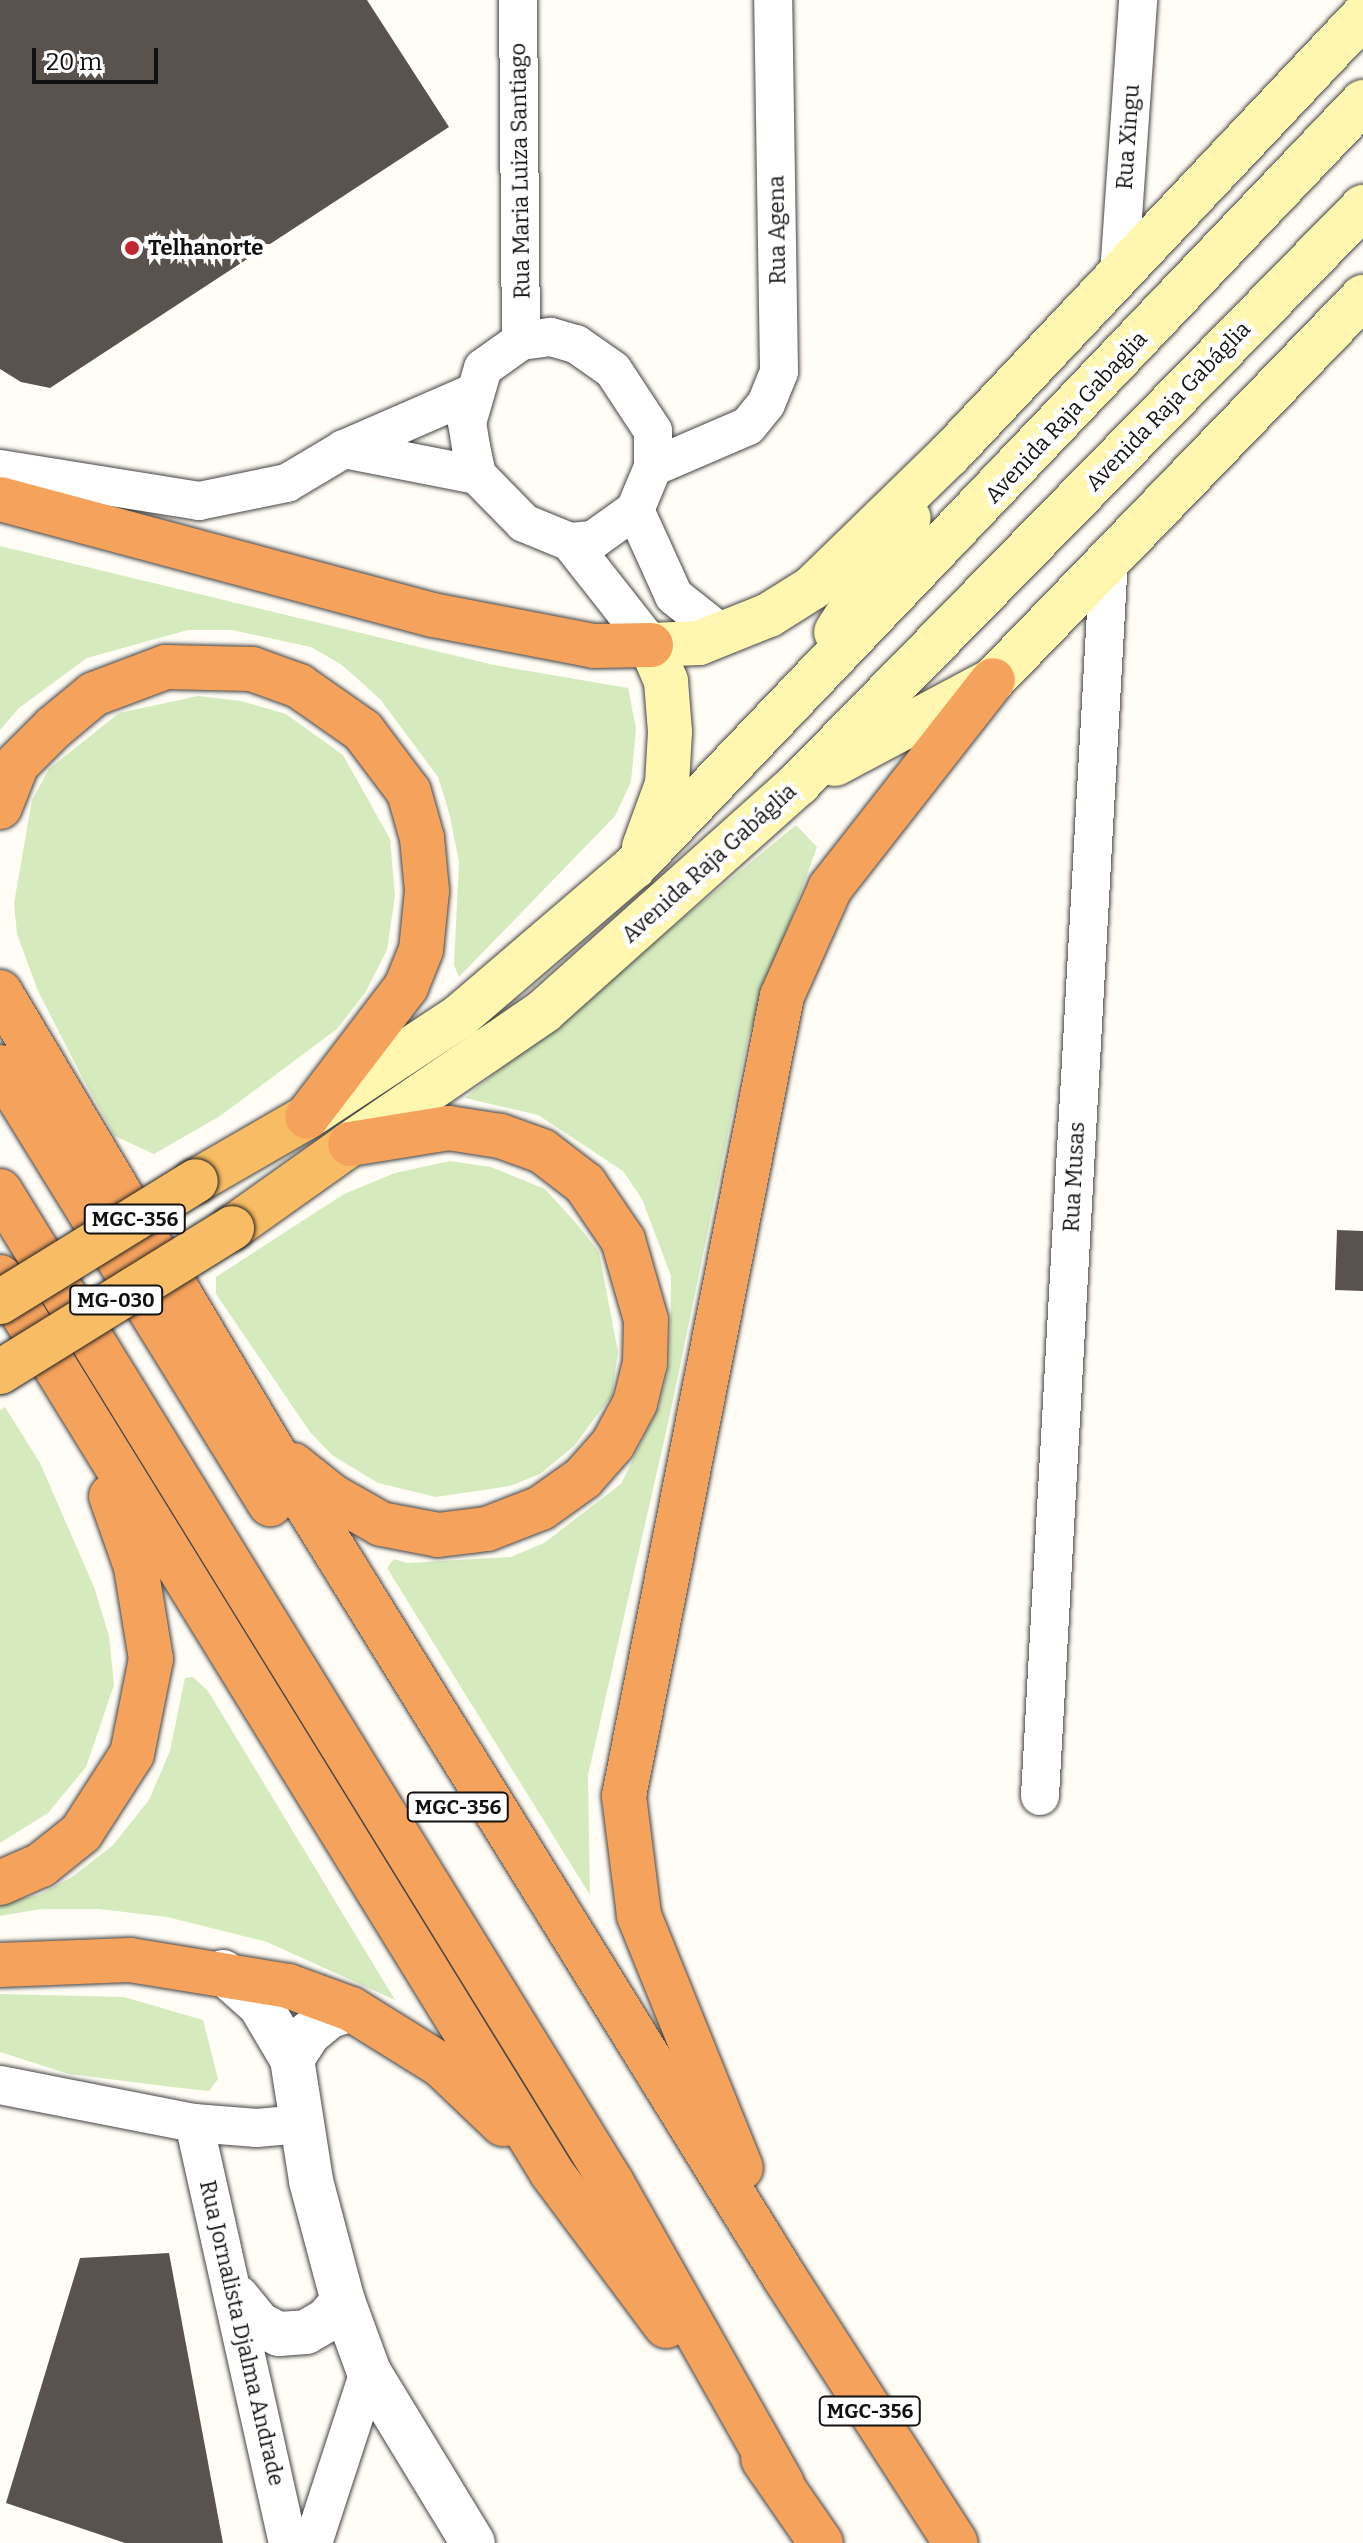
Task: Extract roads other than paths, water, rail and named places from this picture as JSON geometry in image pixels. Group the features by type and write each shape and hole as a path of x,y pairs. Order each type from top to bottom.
{"highway":[{"path":"0,499 433,615 594,646 651,645"},
{"path":"0,807 17,764 53,728 94,694 166,667 252,669 299,686 363,731 409,792 422,838 427,891 421,950 406,987 307,1117"},
{"path":"785,2278 639,1915 624,1796 782,996 830,888 993,680"},
{"name":"MGC-356","path":"0,992 270,1446 785,2278 956,2543"},
{"name":"MGC-356","path":"0,1067 771,2314 921,2543"},
{"name":"MG-030","path":"0,1302 196,1181 307,1117"},
{"path":"270,1446 332,1496 381,1524 438,1535 487,1529 541,1508 583,1478 613,1444 635,1403 645,1363 646,1320 637,1275 623,1240 585,1184 542,1151 500,1136 449,1128 350,1144"},
{"name":"Avenida Raja Gabáglia","path":"0,1372 232,1228 350,1144"},
{"name":"MGC-356","path":"0,1191 612,2183 782,2484"},
{"name":"MGC-356","path":"0,1277 85,1422 552,2173 782,2484 821,2543"},
{"path":"0,1883 41,1865 81,1833 110,1795 132,1754 151,1659 136,1567 85,1422"},
{"path":"0,1965 130,1960 223,1972 288,1986 351,2009 441,2065 552,2173"}],"main road":[{"path":"634,867 667,784 666,681 651,645 699,643 769,615 812,588 949,455 1363,16"},
{"name":"Avenida Raja Gabaglia","path":"767,731 1363,102"},
{"name":"Avenida Raja Gabáglia","path":"350,1144 544,1011 798,784 1363,207"},
{"path":"798,784 993,680 1363,297"},
{"path":"307,1117 460,1016 634,867 767,731 949,455"}],"street":[{"name":"Rua Maria Luiza Santiago","path":"518,0 521,341"},
{"name":"Rua Agena","path":"653,449 726,437 748,426 766,404 779,371 773,0"},
{"name":"Rua Xingu","path":"1119,274 1138,0"},
{"path":"551,337 576,344 613,370 653,449 635,510 593,540 570,542 524,523 477,475 467,423 473,393 483,368 521,341 551,337"},
{"path":"0,469 199,501 287,483 344,449 473,393"},
{"path":"344,449 477,475"},
{"path":"635,510 674,596 722,634"},
{"path":"570,542 651,645"},
{"name":"Rua Musas","path":"1040,1796 1109,558"},
{"path":"223,1972 260,2005 292,2059 301,2124 343,2301 369,2372 473,2543"},
{"path":"292,2059 308,2034 328,2017 351,2009"},
{"path":"0,2085 194,2123 257,2128 301,2124"},
{"name":"Rua Jornalista Djalma Andrade","path":"194,2123 237,2297 288,2543"},
{"path":"237,2297 259,2324 279,2334 306,2332 327,2320 343,2301"},
{"path":"313,2543 369,2372"}],"place":[{"name":"Telhanorte","path":"132,248"}]}
